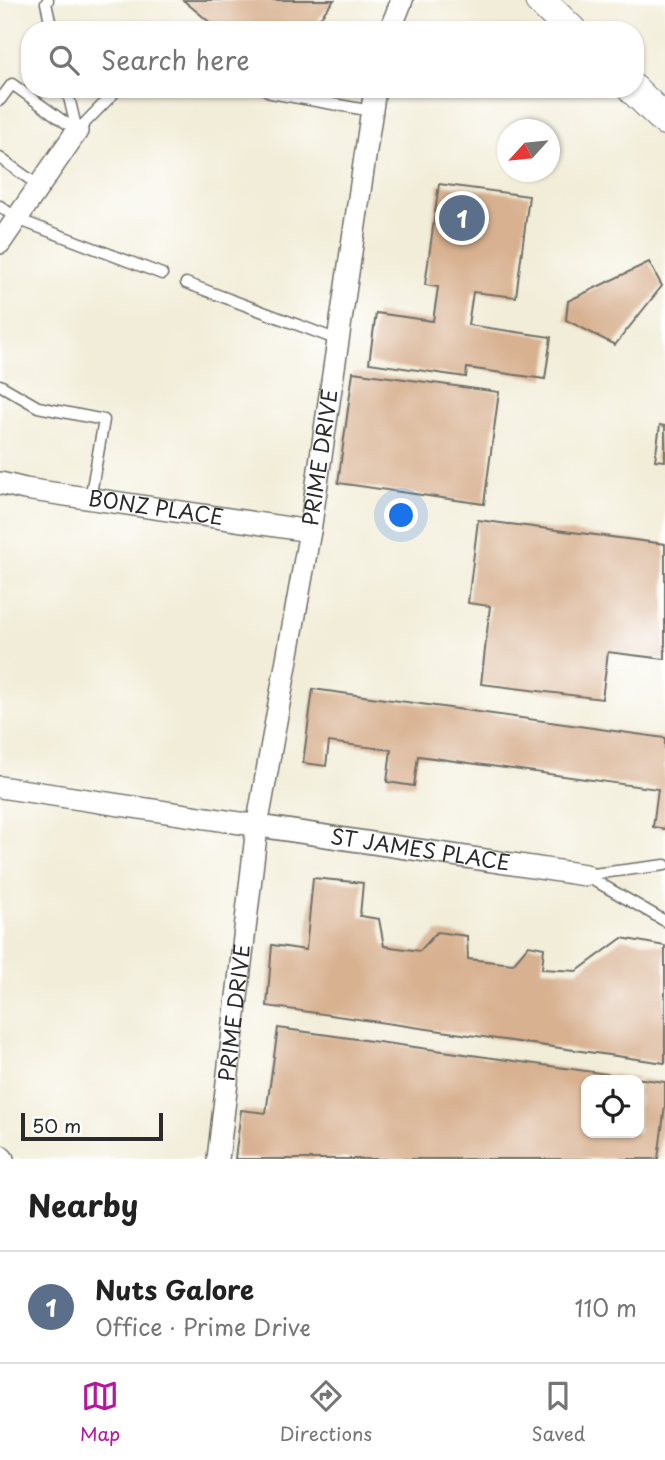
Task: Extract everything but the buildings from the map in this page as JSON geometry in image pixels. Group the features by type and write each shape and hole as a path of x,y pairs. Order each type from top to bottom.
{"street":[{"path":"394,21 402,0"},
{"path":"540,0 562,21"},
{"name":"PRIME DRIVE","path":"218,1159 257,827 310,530 374,98"},
{"path":"644,98 663,114"},
{"path":"0,243 8,212 39,186 77,131"},
{"name":"BONZ PLACE","path":"0,483 90,499 310,530"},
{"path":"0,787 257,827"},
{"name":"ST JAMES PLACE","path":"257,827 585,875"}],"lane":[{"path":"48,0 46,3 50,21"},
{"path":"0,100 12,84 21,91"},
{"path":"31,98 77,131"},
{"path":"69,98 77,131"},
{"path":"77,131 109,98"},
{"path":"299,98 372,111"},
{"path":"0,158 39,186"},
{"path":"8,212 162,274"},
{"path":"186,283 338,340"},
{"path":"0,385 38,407 104,420 90,499"},
{"path":"585,875 665,865"},
{"path":"585,875 665,921"}],"place":[{"name":"Nuts Galore","path":"462,218"}]}
